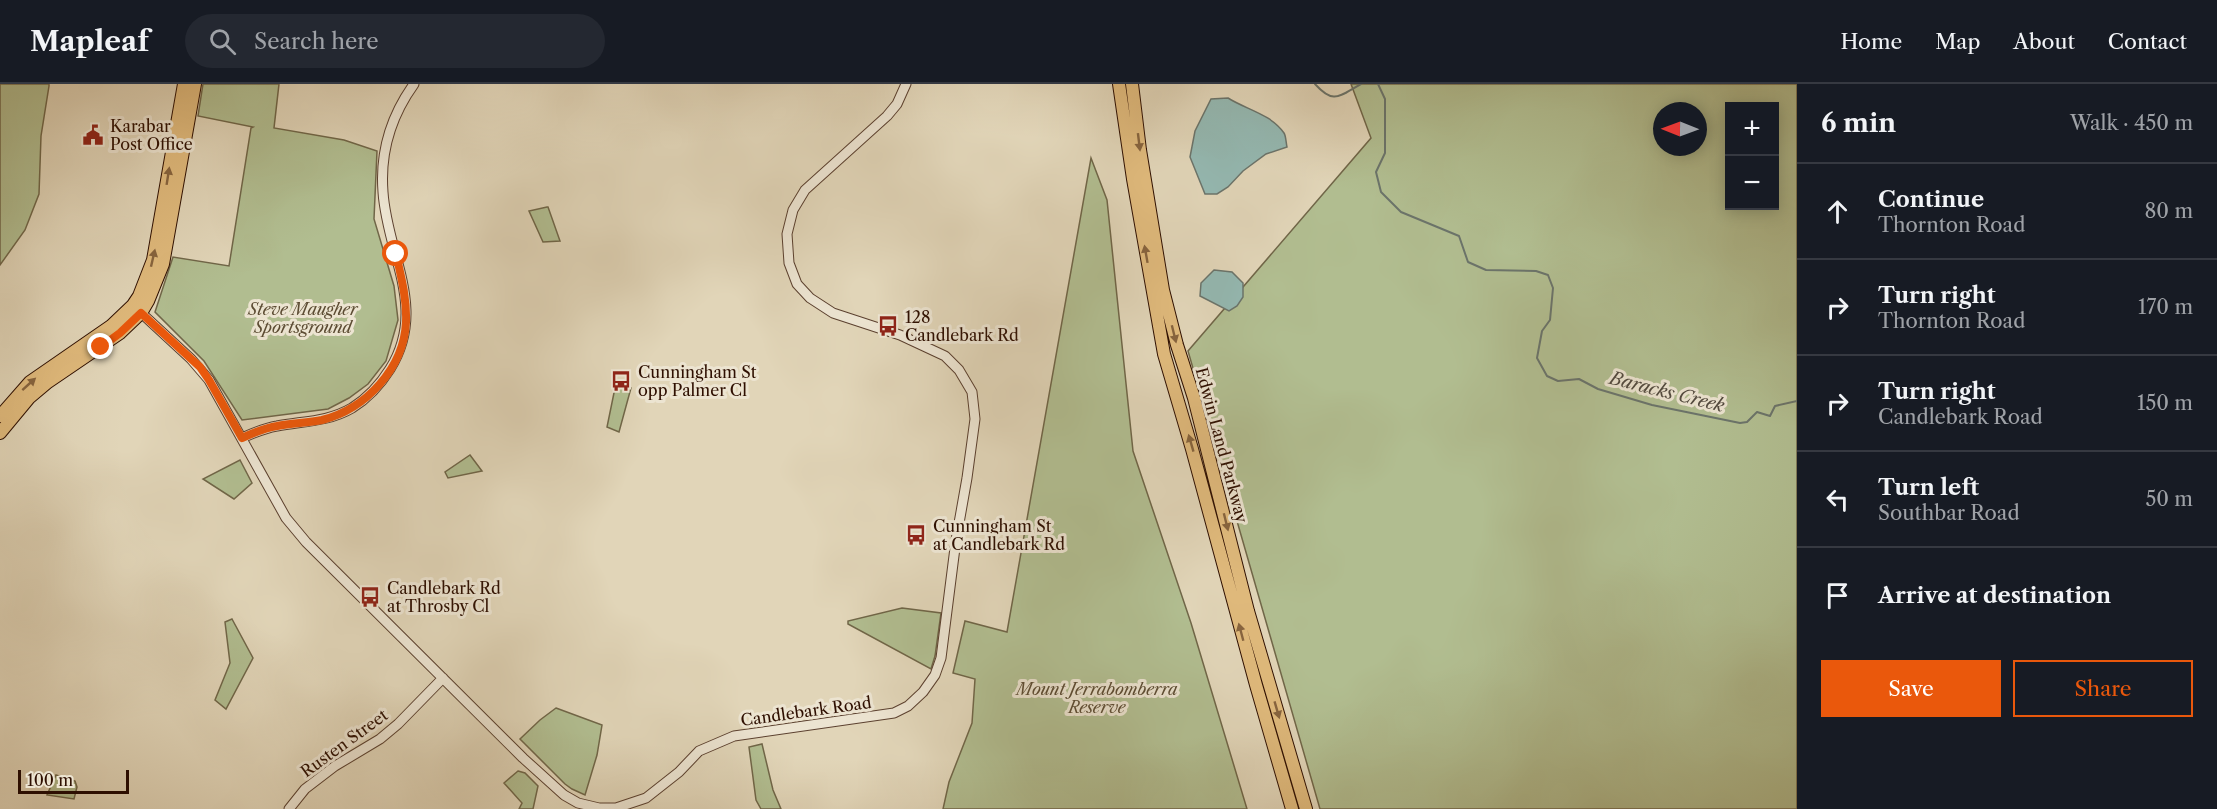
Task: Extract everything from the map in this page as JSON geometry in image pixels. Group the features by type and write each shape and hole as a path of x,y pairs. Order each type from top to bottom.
{"main road":[{"path":"0,416 22,389 36,377 137,309 153,260 184,84"},
{"path":"0,433 23,405 44,386 114,338 154,290 163,264 195,84"},
{"name":"Edwin Land Parkway","path":"1119,84 1133,179 1164,354 1293,809"},
{"name":"Edwin Land Parkway","path":"1132,84 1163,290 1197,408 1248,611 1306,809"}],"street":[{"path":"242,438 276,426 322,420 351,408 374,391 384,379 402,346 405,335 406,307 401,273 385,210 382,176 388,135 395,116 414,84"},
{"name":"Candlebark Road","path":"137,309 200,367 286,518 341,579 553,786 578,803 599,808 616,808 646,798 679,772 699,751 734,736 894,713 908,706 923,692 934,675 943,647 956,540 975,419 972,392 959,370 945,356 900,335 833,314 810,298 797,284 794,277 789,263 787,234 793,210 805,190 887,116 897,104 906,84"},
{"name":"Rusten Street","path":"289,809 305,789 335,766 380,739 398,724 443,678"}],"green space":[{"path":"0,84 49,84 41,136 39,194 25,230 0,265"},
{"name":"Steve Maugher Sportsground","path":"203,84 279,84 274,128 344,140 377,151 374,219 394,286 398,320 386,361 368,384 349,398 328,409 242,420 204,361 155,312 173,257 229,266 251,128 253,127 198,116"},
{"path":"1351,84 1797,84 1797,809 1320,809 1188,351 1371,138"},
{"name":"Mount Jerrabomberra Reserve","path":"1091,158 1107,200 1133,451 1191,623 1247,809 943,809 949,782 972,723 975,679 953,673 965,621 1007,632"},
{"path":"548,207 560,241 543,242 529,211"},
{"path":"616,383 631,388 619,432 607,427"},
{"path":"470,455 482,471 448,478 445,472"},
{"path":"240,460 252,483 234,499 203,479"},
{"path":"902,608 941,613 931,669 848,624 848,621"},
{"path":"232,619 253,658 226,709 215,700 230,663 225,622"},
{"path":"556,708 602,725 597,755 585,795 565,784 520,739"},
{"path":"762,744 773,790 781,809 761,809 756,800 749,747"},
{"path":"518,771 525,773 538,786 533,809 519,809 522,803 504,783"},
{"path":"56,775 75,781 77,787 74,799 47,795"}],"water":[{"path":"1228,98 1258,112 1279,126 1286,138 1287,147 1266,154 1217,194 1205,194 1190,157 1195,131 1211,99"},
{"path":"1214,270 1232,272 1243,283 1243,297 1237,306 1229,311 1200,296 1201,283"}],"waterway":[{"name":"Baracks Creek","path":"1315,84 1327,95 1332,96 1342,95 1361,84"},
{"name":"Baracks Creek","path":"1378,84 1385,99 1385,153 1376,172 1381,192 1401,212 1459,236 1468,262 1486,270 1536,271 1548,275 1553,288 1550,320 1542,331 1537,358 1547,376 1558,381 1579,379 1598,389 1652,405 1740,423 1747,422 1757,412 1770,416 1775,406 1797,401"}],"place":[{"name":"Karabar Post Office","path":"93,135"},
{"name":"128 Candlebark Rd","path":"888,326"},
{"name":"Cunningham St opp Palmer Cl","path":"621,381"},
{"name":"Cunningham St at Candlebark Rd","path":"916,535"},
{"name":"Candlebark Rd at Throsby Cl","path":"370,597"}],"route":[{"path":"101,347 141,313 200,367 242,438 276,426 322,420 351,408 374,391 384,379 402,346 405,335 406,307 396,254"}]}
